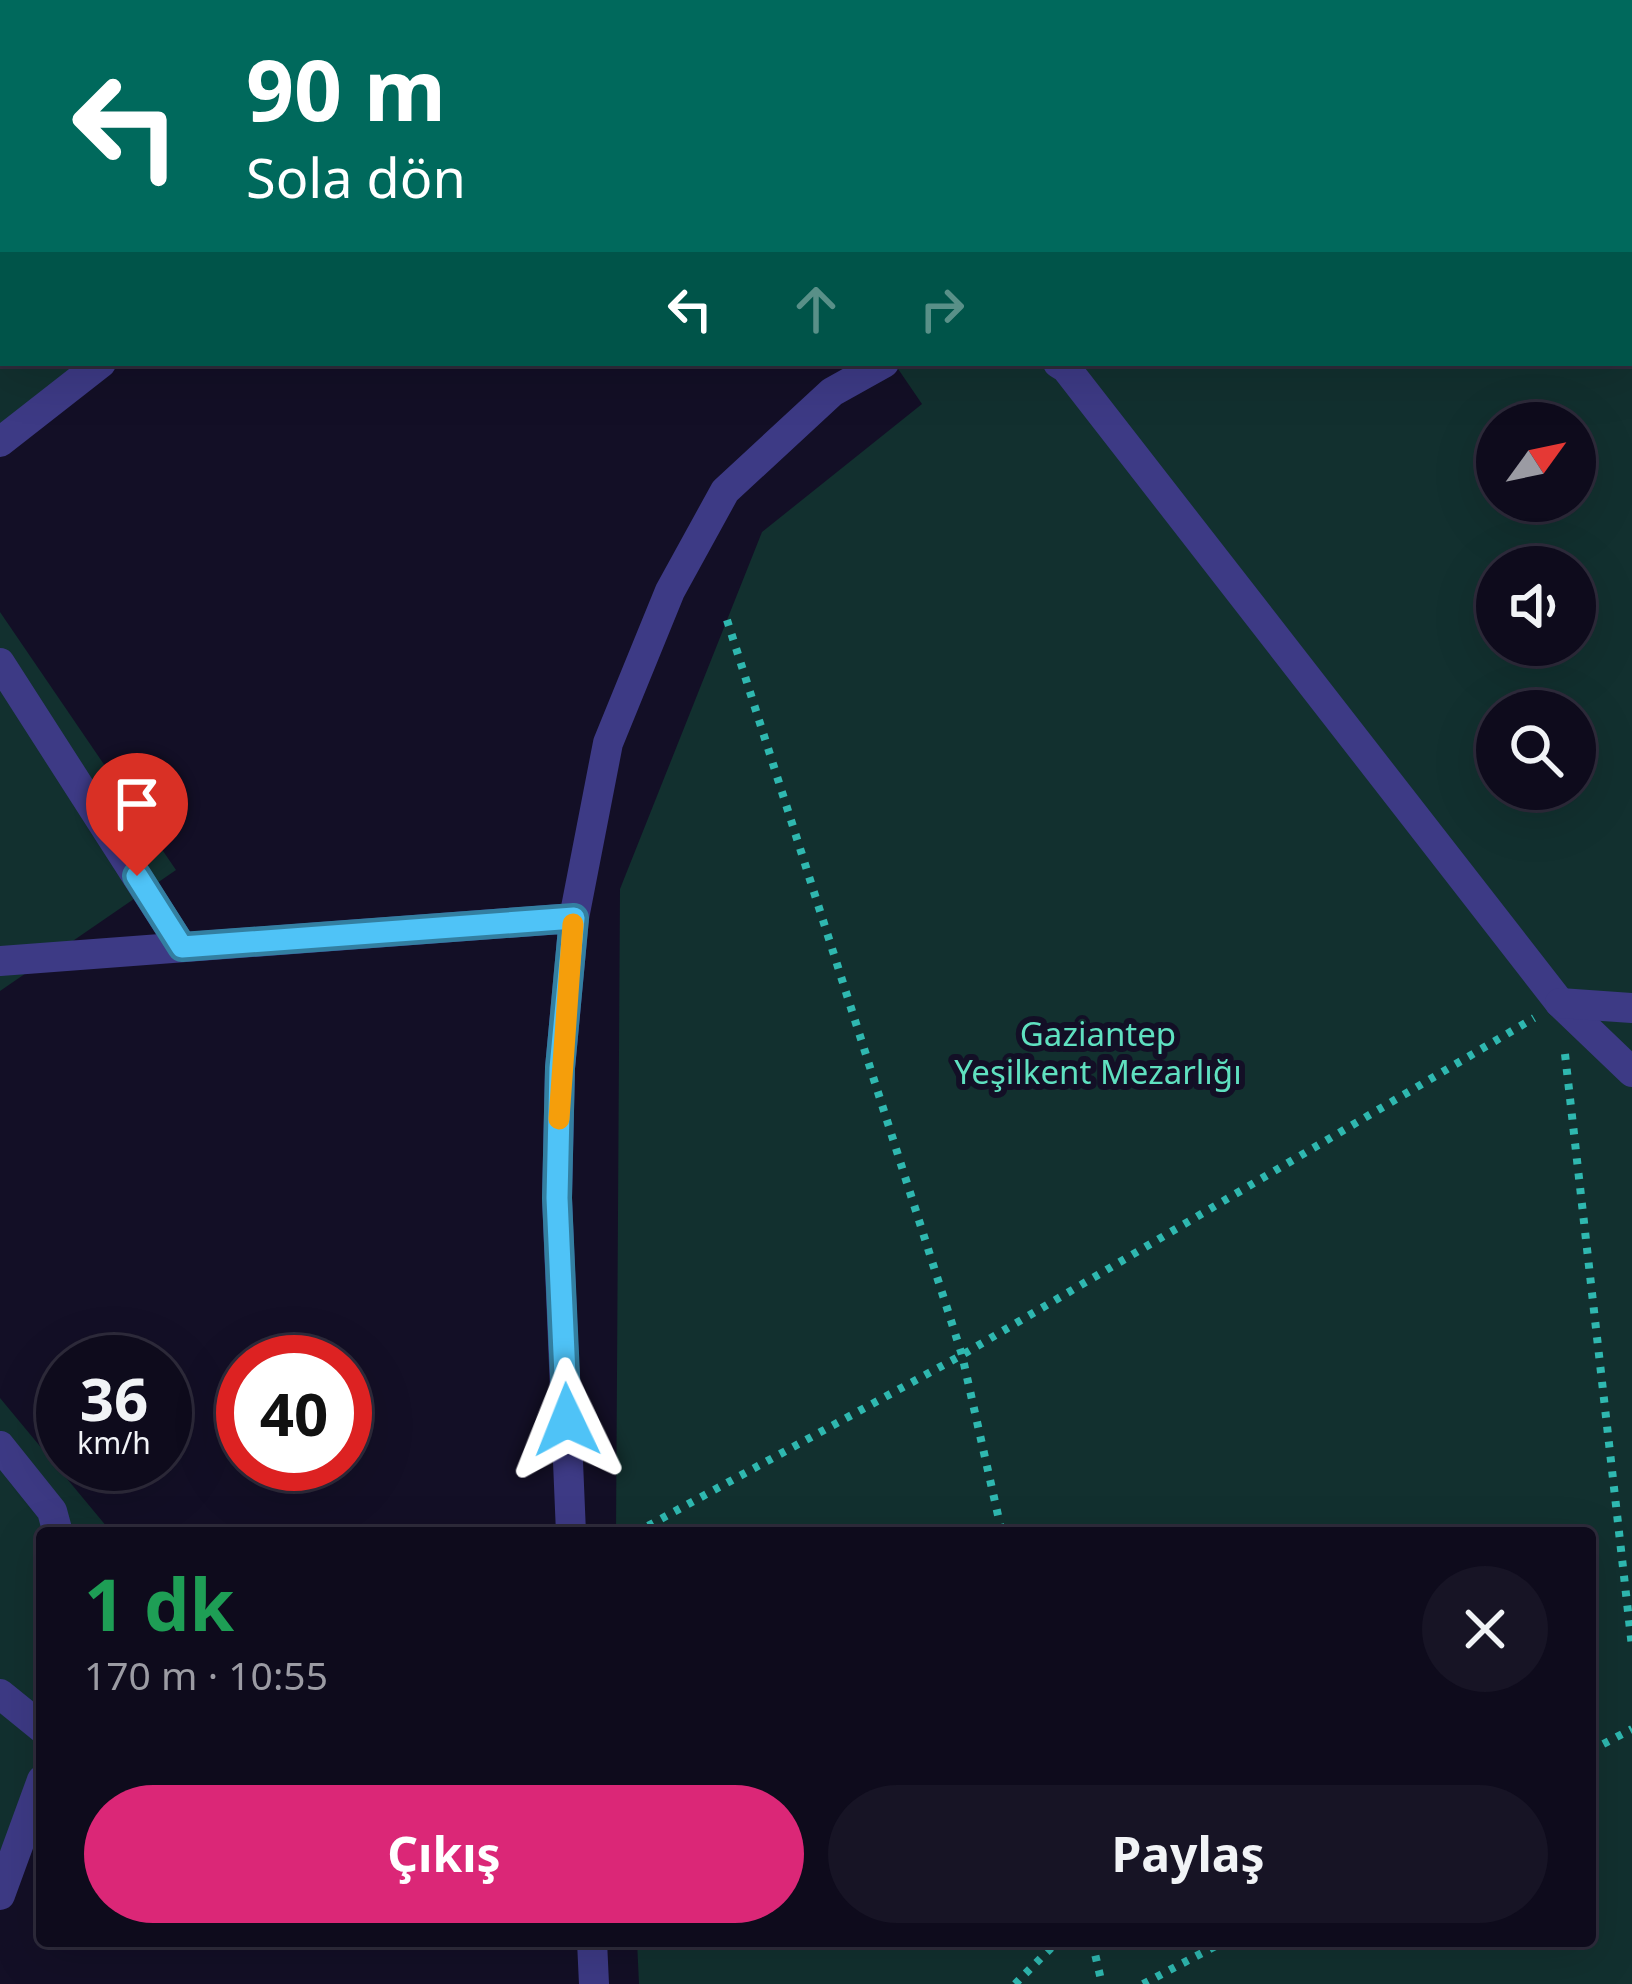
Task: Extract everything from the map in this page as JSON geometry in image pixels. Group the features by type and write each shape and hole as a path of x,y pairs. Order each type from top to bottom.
{"street":[{"path":"0,442 93,366"},
{"path":"571,1527 557,1198 560,1068 574,918 608,743 670,591 725,491 832,392 879,366"},
{"path":"1063,366 1560,1003 1632,1072"},
{"path":"0,663 182,947"},
{"path":"0,962 574,918"},
{"path":"1560,1003 1632,1008"},
{"path":"0,1447 52,1511 56,1527"},
{"path":"0,1694 36,1723"},
{"path":"0,1895 36,1796"},
{"path":"592,1947 594,1984"}],"path":[{"path":"727,620 962,1355 1001,1527"},
{"path":"646,1527 962,1355 1560,1003 1632,1647"},
{"path":"1596,1747 1632,1729"},
{"path":"1015,1984 1052,1947"},
{"path":"1093,1947 1102,1984"},
{"path":"1143,1984 1214,1947"}],"green space":[{"path":"0,366 97,366 0,441"},
{"name":"Gaziantep Yeşilkent Mezarlığı","path":"896,366 1632,366 1632,1984 639,1984 637,1947 1596,1947 1596,1527 616,1527 620,889 762,532 922,404"},
{"path":"0,612 176,870 0,991"},
{"path":"0,1398 36,1441 36,1491 77,1491 107,1527 36,1527 36,1798 0,1899"}],"slow traffic":[{"path":"559,1119 573,924"}],"route":[{"path":"137,876 182,947 574,918 560,1068 557,1198 567,1420"}]}
